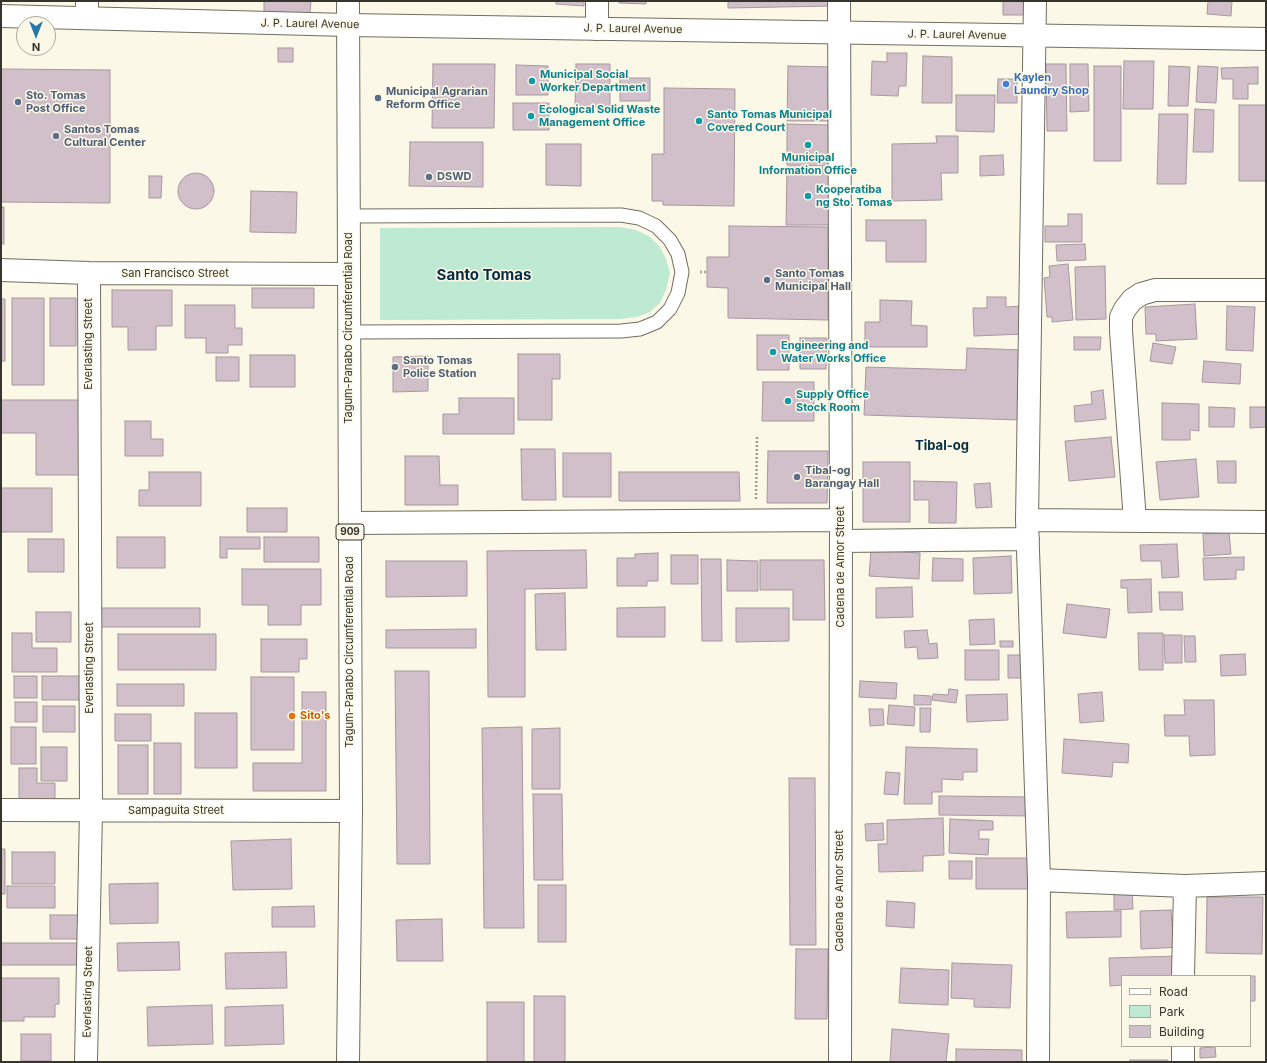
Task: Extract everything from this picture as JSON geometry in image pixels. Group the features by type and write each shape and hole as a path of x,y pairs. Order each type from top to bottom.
{"street":[{"name":"Tagum-Panabo Circumferential Road","path":"348,1 351,811 348,1062"},
{"path":"597,1 597,29"},
{"name":"Cadena de Amor Street","path":"839,1 841,531 840,1062"},
{"path":"1035,1 1027,530 1039,880 1038,1062"},
{"name":"J. P. Laurel Avenue","path":"1,16 87,10 348,25 1266,39"},
{"name":"San Francisco Street","path":"1,270 89,273 349,274"},
{"name":"Everlasting Street","path":"86,1062 91,810 89,273"},
{"path":"1135,521 1121,331 1122,317 1125,309 1132,300 1141,294 1155,290 1266,290"},
{"path":"350,523 756,521 841,531 1027,530 1135,521 1266,522"},
{"name":"Sampaguita Street","path":"1,810 351,811"},
{"path":"1039,880 1185,886 1266,883"},
{"path":"1183,975 1185,886"},
{"path":"1183,1047 1183,1062"}],"lane":[{"path":"349,216 621,215 639,218 656,226 670,240 678,254 682,272 678,294 670,309 657,322 640,329 621,331 349,332"}],"path":[{"path":"756,521 757,438"}],"green space":[{"path":"620,227 636,230 649,236 660,247 666,259 670,273 666,290 660,303 650,312 637,317 620,319 380,320 380,228"}],"building":[{"path":"264,1 311,1 310,13 264,12"},
{"path":"556,1 584,1 584,6 556,4"},
{"path":"619,1 646,1 646,4 619,3"},
{"path":"728,1 832,1 833,6 728,8"},
{"path":"1003,1 1028,1 1028,15 1003,15"},
{"path":"1208,1 1232,1 1231,16 1207,14"},
{"path":"278,48 293,48 293,62 278,62"},
{"path":"887,53 907,53 906,86 899,86 898,96 871,95 872,61 887,62"},
{"path":"923,56 952,57 952,103 922,103"},
{"path":"1124,61 1154,61 1153,109 1123,109"},
{"path":"433,64 495,64 494,128 432,128"},
{"path":"576,64 610,64 610,107 575,107"},
{"path":"1046,64 1066,64 1067,131 1047,131"},
{"path":"1070,64 1088,64 1089,111 1070,112"},
{"name":"Municipal Social Worker Department","path":"516,65 548,66 548,95 516,95"},
{"path":"788,66 831,67 830,121 787,121"},
{"path":"1094,66 1121,66 1121,161 1094,161"},
{"path":"1169,66 1190,67 1188,106 1168,106"},
{"path":"1198,66 1218,67 1216,103 1196,102"},
{"path":"1258,67 1258,84 1248,84 1248,99 1233,99 1233,79 1222,79 1221,68"},
{"name":"Santos Tomas Cultural Center","path":"1,69 110,70 110,203 1,202"},
{"path":"620,78 650,78 650,101 620,101"},
{"path":"998,79 1017,79 1017,103 997,103"},
{"name":"Santo Tomas Municipal Covered Court","path":"664,88 735,89 734,206 663,205 663,201 652,201 652,154 664,154"},
{"path":"956,95 995,95 994,132 956,131"},
{"name":"Ecological Solid Waste Management Office","path":"513,103 549,103 549,130 513,130"},
{"path":"1239,105 1266,105 1266,181 1239,181"},
{"path":"1195,109 1214,110 1213,152 1193,152"},
{"path":"1159,114 1188,114 1186,184 1157,184"},
{"name":"Municipal Information Office","path":"787,124 830,125 829,166 787,165"},
{"path":"936,136 958,136 958,173 941,173 942,200 892,201 892,144 937,143"},
{"path":"410,142 483,142 483,187 409,186"},
{"path":"546,144 581,144 581,186 546,185"},
{"path":"1003,155 1004,175 980,176 980,156"},
{"name":"Kooperatiba ng Sto. Tomas","path":"787,167 829,168 829,225 786,225"},
{"path":"196,173 206,176 211,181 214,191 211,201 206,206 196,209 186,206 181,201 178,191 181,181 186,176"},
{"path":"149,176 162,176 161,198 149,198"},
{"path":"251,191 297,192 296,233 250,232"},
{"path":"1,207 4,207 4,244 1,244"},
{"path":"1068,214 1082,214 1082,242 1045,242 1045,226 1068,226"},
{"path":"866,220 926,220 926,262 886,262 886,241 866,241"},
{"name":"Santo Tomas Municipal Hall","path":"729,226 828,227 828,320 728,318 728,288 707,287 707,257 729,257"},
{"path":"1085,244 1086,260 1057,261 1056,245"},
{"path":"1068,264 1073,320 1052,322 1052,317 1047,317 1044,278 1050,277 1049,266"},
{"path":"1105,266 1106,319 1076,320 1075,267"},
{"path":"252,288 314,288 314,308 252,308"},
{"path":"112,290 172,290 172,326 156,326 156,350 128,350 128,327 112,327"},
{"path":"987,297 1006,297 1006,307 1022,306 1024,334 974,336 973,308 987,308"},
{"path":"12,298 44,298 44,385 12,385"},
{"path":"50,298 76,298 76,346 50,346"},
{"path":"1,299 5,299 5,361 1,361"},
{"path":"880,300 912,301 911,325 927,326 927,347 865,347 865,322 880,322"},
{"path":"1195,304 1197,339 1156,341 1156,334 1146,334 1145,307"},
{"path":"185,305 235,305 235,328 242,328 242,345 228,345 228,353 206,353 206,338 185,338"},
{"path":"1227,306 1255,307 1253,351 1226,350"},
{"name":"Engineering and Water Works Office","path":"757,335 789,335 789,370 757,370"},
{"path":"1074,337 1101,337 1100,350 1074,350"},
{"path":"800,338 827,338 826,369 800,369"},
{"path":"1153,343 1176,347 1172,364 1150,361"},
{"path":"967,348 1023,350 1021,420 864,415 866,367 966,370"},
{"path":"518,354 560,354 560,379 552,379 552,420 518,420"},
{"path":"250,355 295,355 295,387 250,387"},
{"path":"428,356 428,391 393,392 393,357"},
{"path":"216,357 239,357 239,381 216,381"},
{"path":"1204,361 1241,364 1240,384 1202,382"},
{"name":"Supply Office Stock Room","path":"763,382 814,382 814,421 762,421"},
{"path":"1103,390 1106,419 1075,422 1074,406 1092,404 1091,392"},
{"path":"459,398 514,398 514,434 443,434 443,414 459,414"},
{"path":"1,400 81,400 81,475 36,475 36,433 1,433"},
{"path":"1162,403 1199,404 1199,431 1190,430 1190,440 1162,440"},
{"path":"1209,407 1235,408 1234,427 1209,427"},
{"path":"1250,407 1266,407 1266,427 1250,428"},
{"path":"125,421 151,421 151,439 163,439 163,456 125,456"},
{"path":"1111,437 1115,477 1069,481 1065,441"},
{"path":"521,449 555,449 556,500 522,500"},
{"name":"Tibal-og Barangay Hall","path":"768,451 828,451 827,503 767,503"},
{"path":"563,453 611,453 611,497 563,497"},
{"path":"405,456 439,456 440,485 458,485 458,505 405,505"},
{"path":"1196,459 1199,497 1160,500 1156,462"},
{"path":"1217,461 1236,461 1236,483 1218,483"},
{"path":"863,462 910,462 910,522 863,522"},
{"path":"149,472 201,472 201,506 139,506 139,490 149,490"},
{"path":"619,472 739,472 740,501 619,501"},
{"path":"914,481 957,482 956,523 929,523 929,500 914,500"},
{"path":"990,483 992,507 976,508 974,484"},
{"path":"1,488 52,488 52,532 1,532"},
{"path":"247,508 287,508 287,532 247,532"},
{"path":"1229,532 1231,554 1204,556 1203,534"},
{"path":"117,537 165,537 165,568 117,568"},
{"path":"220,537 260,537 260,549 227,549 227,558 220,558"},
{"path":"264,537 319,537 319,562 264,562"},
{"path":"28,539 64,539 64,572 28,572"},
{"path":"1177,544 1179,577 1162,578 1161,561 1141,561 1140,545"},
{"path":"586,550 587,588 525,589 525,697 488,697 487,551"},
{"path":"871,550 920,553 919,579 869,576"},
{"path":"658,553 658,581 647,581 647,586 617,586 617,558 635,558 635,554"},
{"path":"671,555 698,555 698,584 671,584"},
{"path":"1011,556 1012,593 974,594 973,558"},
{"path":"1244,557 1244,570 1236,570 1236,579 1204,580 1203,558"},
{"path":"933,558 963,559 963,581 932,581"},
{"path":"701,559 721,559 722,641 702,641"},
{"path":"727,560 758,561 758,591 727,591"},
{"path":"760,560 824,560 825,620 793,620 793,590 760,590"},
{"path":"386,561 467,561 467,596 386,597"},
{"path":"242,569 321,569 321,605 301,605 301,625 268,625 268,605 242,605"},
{"path":"1151,579 1152,612 1128,613 1127,588 1121,588 1121,580"},
{"path":"912,587 913,617 876,618 876,588"},
{"path":"1159,592 1182,592 1183,610 1160,610"},
{"path":"565,593 566,650 536,650 535,594"},
{"path":"1067,604 1110,609 1106,638 1063,633"},
{"path":"665,607 665,637 617,637 617,608"},
{"path":"99,608 200,608 200,627 99,627"},
{"path":"736,608 789,608 789,641 736,642"},
{"path":"36,612 71,612 71,642 36,642"},
{"path":"994,619 995,644 970,645 969,620"},
{"path":"476,629 476,648 386,648 386,630"},
{"path":"927,630 929,644 937,643 938,658 918,659 917,647 905,648 904,631"},
{"path":"12,633 32,633 32,648 57,648 57,672 12,672"},
{"path":"1138,633 1163,633 1163,670 1139,670"},
{"path":"118,634 216,634 216,670 118,670"},
{"path":"1164,635 1182,635 1182,663 1165,663"},
{"path":"1184,636 1195,636 1196,662 1185,662"},
{"path":"261,639 307,639 307,659 299,659 299,672 261,672"},
{"path":"1000,641 1013,641 1013,647 1000,647"},
{"path":"965,650 999,650 999,680 965,680"},
{"path":"1245,654 1246,675 1221,676 1220,655"},
{"path":"1008,655 1027,655 1027,678 1008,678"},
{"path":"395,671 429,671 430,864 397,864"},
{"path":"14,676 37,676 37,698 14,698"},
{"path":"42,676 80,676 80,700 42,700"},
{"path":"251,677 294,677 294,750 251,750"},
{"path":"860,681 897,683 896,699 859,697"},
{"path":"117,684 184,684 184,706 117,706"},
{"path":"949,689 958,690 956,703 932,700 933,694 948,695"},
{"path":"302,692 326,692 326,791 253,791 253,763 302,763"},
{"path":"1102,692 1104,721 1080,723 1078,694"},
{"path":"1007,694 1008,720 967,722 966,695"},
{"path":"914,695 931,696 931,705 914,705"},
{"path":"1184,700 1214,700 1215,755 1190,756 1189,736 1165,736 1164,715 1185,715"},
{"path":"15,702 37,702 37,722 15,722"},
{"path":"889,705 915,707 914,726 887,724"},
{"path":"43,706 75,706 75,732 43,732"},
{"path":"920,708 931,708 930,732 920,732"},
{"path":"869,709 883,709 884,725 870,726"},
{"path":"195,713 237,713 237,768 195,768"},
{"path":"115,714 151,714 151,741 115,741"},
{"path":"11,727 36,727 36,764 11,764"},
{"path":"522,727 524,928 484,928 482,728"},
{"path":"560,728 560,789 532,789 532,729"},
{"path":"1064,739 1129,744 1128,763 1113,762 1112,777 1062,773"},
{"path":"154,743 181,743 181,794 154,794"},
{"path":"118,745 148,745 148,794 118,794"},
{"path":"41,747 67,747 67,781 41,781"},
{"path":"906,747 977,749 977,772 963,772 963,780 942,779 942,792 932,792 932,804 904,804"},
{"path":"19,768 37,768 37,783 55,783 55,799 19,799"},
{"path":"886,772 900,773 898,795 884,794"},
{"path":"789,778 815,778 816,945 790,945"},
{"path":"533,794 562,794 563,880 534,880"},
{"path":"939,796 1031,797 1031,816 939,815"},
{"path":"943,818 944,855 923,856 923,871 879,872 878,844 887,844 887,820"},
{"path":"950,819 993,821 993,830 979,830 979,839 989,839 988,855 949,853"},
{"path":"883,823 884,840 866,841 865,824"},
{"path":"291,839 292,889 233,890 231,841"},
{"path":"1,849 5,849 5,894 1,894"},
{"path":"12,852 55,852 55,884 12,884"},
{"path":"976,858 1032,858 1032,889 976,889"},
{"path":"949,861 972,861 972,879 949,879"},
{"path":"158,883 158,923 110,924 109,884"},
{"path":"538,885 566,885 566,942 538,942"},
{"path":"7,886 55,886 55,908 7,908"},
{"path":"1114,887 1132,887 1133,909 1114,910"},
{"path":"1207,897 1263,897 1262,954 1206,953"},
{"path":"887,901 915,903 914,928 886,926"},
{"path":"314,906 315,927 272,927 272,907"},
{"path":"1171,910 1172,926 1180,925 1182,947 1141,949 1140,911"},
{"path":"1121,911 1121,937 1067,938 1066,912"},
{"path":"50,915 81,915 81,939 50,939"},
{"path":"442,919 443,961 397,961 396,920"},
{"path":"179,942 180,970 118,971 117,943"},
{"path":"1,943 80,943 80,965 1,965"},
{"path":"796,949 828,949 827,1019 795,1019"},
{"path":"286,952 287,988 226,989 225,953"},
{"path":"1179,956 1179,975 1121,975 1121,985 1110,986 1109,958"},
{"path":"952,963 1012,965 1010,1008 974,1007 974,999 951,998"},
{"path":"901,968 949,970 948,1005 899,1003"},
{"path":"1251,976 1255,976 1255,1001 1251,1001"},
{"path":"1,978 59,978 59,1004 55,1004 55,1017 24,1017 24,1021 1,1021"},
{"path":"534,996 565,996 565,1062 534,1062"},
{"path":"487,1002 524,1002 524,1062 487,1062"},
{"path":"212,1005 213,1044 148,1046 147,1007"},
{"path":"283,1005 284,1044 225,1046 225,1007"},
{"path":"892,1029 949,1034 946,1062 890,1062"},
{"path":"21,1034 51,1034 51,1061 21,1061"},
{"path":"1215,1047 1216,1057 1200,1058 1200,1048"},
{"path":"956,1049 1022,1050 1022,1062 956,1062"},
{"path":"1130,1060 1168,1060 1168,1062 1130,1062"}],"place":[{"name":"Municipal Social Worker Department","path":"532,81"},
{"name":"Kaylen Laundry Shop","path":"1006,84"},
{"name":"Municipal Agrarian Reform Office","path":"378,98"},
{"name":"Sto. Tomas Post Office","path":"18,102"},
{"name":"Ecological Solid Waste Management Office","path":"531,116"},
{"name":"Santo Tomas Municipal Covered Court","path":"699,121"},
{"name":"Santos Tomas Cultural Center","path":"56,136"},
{"name":"Municipal Information Office","path":"808,145"},
{"name":"DSWD","path":"429,177"},
{"name":"Kooperatiba ng Sto. Tomas","path":"808,196"},
{"name":"Santo Tomas Municipal Hall","path":"767,280"},
{"name":"Engineering and Water Works Office","path":"773,352"},
{"name":"Santo Tomas Police Station","path":"395,367"},
{"name":"Supply Office Stock Room","path":"788,401"},
{"name":"Tibal-og Barangay Hall","path":"797,477"},
{"name":"Sito's","path":"292,716"}],"district":[{"name":"Santo Tomas","path":"484,275"},
{"name":"Tibal-og","path":"942,446"}]}
